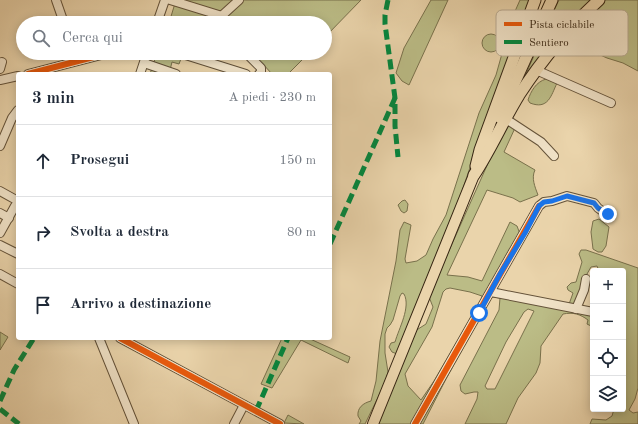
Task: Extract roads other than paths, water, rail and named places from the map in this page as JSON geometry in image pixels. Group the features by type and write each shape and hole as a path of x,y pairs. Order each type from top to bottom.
{"highway":[{"path":"531,10 535,0"},
{"path":"538,10 542,0"},
{"path":"548,10 552,0"},
{"path":"589,10 599,0"},
{"path":"474,175 480,150 514,56"},
{"path":"486,148 503,97 519,56"},
{"path":"474,175 527,56"},
{"path":"474,175 487,155 506,119 536,70 547,56"}],"main road":[{"path":"373,424 474,175"},
{"path":"370,424 378,410"}],"street":[{"path":"56,0 62,16"},
{"path":"159,16 165,0"},
{"path":"170,0 211,16"},
{"path":"222,16 239,0"},
{"path":"36,72 83,60"},
{"path":"201,60 240,72"},
{"path":"253,60 261,68 261,72"},
{"path":"141,72 144,62 170,72"},
{"path":"536,70 612,103"},
{"path":"0,80 16,76"},
{"path":"0,146 12,118 16,113"},
{"path":"506,119 541,142 554,156"},
{"path":"0,191 16,202"},
{"path":"415,424 539,206 544,202 567,196 594,203 598,208 608,214"},
{"path":"0,234 16,205"},
{"path":"0,213 9,218"},
{"path":"0,245 16,253"},
{"path":"0,274 16,283"},
{"path":"576,309 584,290 586,279"},
{"path":"491,292 590,311"},
{"path":"100,340 134,424"},
{"path":"124,340 280,424"},
{"path":"234,424 244,405"}]}
